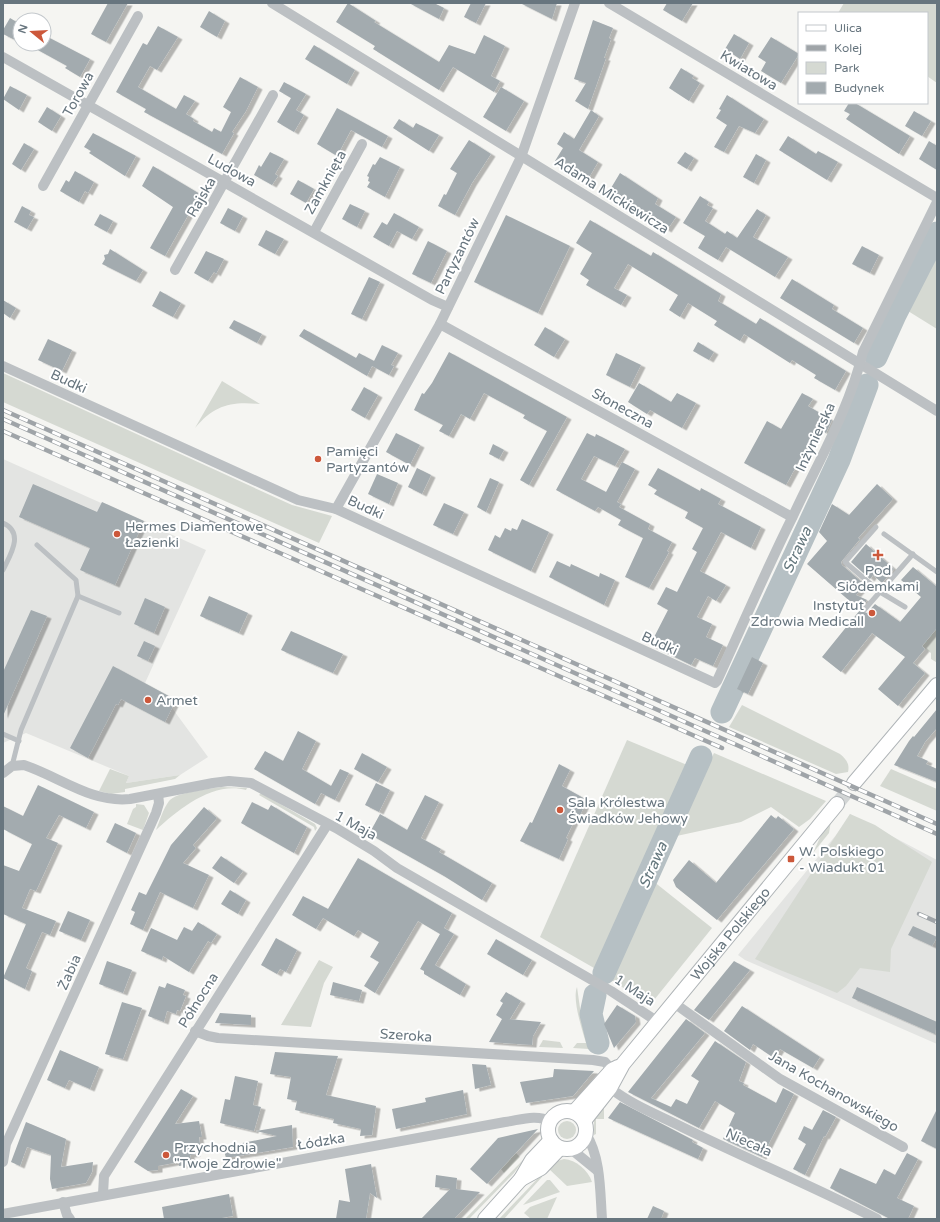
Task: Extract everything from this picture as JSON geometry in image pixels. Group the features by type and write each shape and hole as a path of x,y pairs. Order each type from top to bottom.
{"street":[{"name":"Adama Mickiewicza","path":"272,3 937,411"},
{"name":"Partyzantów","path":"336,509 440,324 521,157 575,3"},
{"name":"Kwiatowa","path":"609,3 937,198"},
{"name":"Torowa","path":"43,186 138,16"},
{"name":"Ludowa","path":"3,57 432,300 448,307"},
{"name":"Rajska","path":"175,270 273,95"},
{"name":"Zamknięta","path":"314,232 362,144"},
{"name":"Inżynierska","path":"714,683 717,681 792,517 833,435 857,376 863,366 863,352 937,202"},
{"name":"Słoneczna","path":"440,324 792,517"},
{"name":"Budki","path":"3,366 298,500 336,509 714,683"},
{"path":"854,783 937,685"},
{"name":"1 Maja","path":"12,766 24,765 31,767 101,798 123,800 229,780 244,782 263,788 374,850 396,868 610,990 658,1022"},
{"path":"3,773 12,766"},
{"name":"Żabia","path":"3,1162 6,1144 156,813 159,803 158,794"},
{"name":"Wojska Polskiego","path":"581,1122 618,1067 674,1003 837,804"},
{"name":"Północna","path":"103,1194 103,1178 327,825"},
{"name":"Jana Kochanowskiego","path":"674,1003 780,1079 903,1147"},
{"name":"Szeroka","path":"195,1031 218,1038 593,1060 605,1062 618,1067"},
{"name":"Wojska Polskiego","path":"581,1122 610,1088 618,1067"},
{"name":"Niecała","path":"610,1088 623,1097 698,1135 806,1184 877,1219"},
{"path":"598,1171 561,1146 548,1131 550,1121 558,1113 563,1111 581,1122 593,1145 598,1171 602,1219"},
{"name":"Łódzka","path":"3,1214 103,1194 505,1122 536,1117 543,1117 550,1121"},
{"path":"485,1219 521,1179 541,1168 561,1146 581,1144 581,1122"},
{"path":"63,1202 67,1215 70,1219"}],"lane":[{"path":"3,523 7,525 14,534 16,541 3,570"},
{"path":"876,527 845,562 880,592 905,607"},
{"path":"884,534 937,572"},
{"path":"12,766 22,730 78,596 76,580 37,545"},
{"path":"865,609 913,554"},
{"path":"78,596 119,613"},
{"path":"3,734 19,741"}],"shaded area":[{"path":"3,459 206,550 145,683 176,700 172,708 208,757 180,775 126,783 129,776 26,733 3,743"},
{"path":"850,814 937,860 937,1044 745,960 738,955 836,835"}],"green space":[{"path":"844,3 937,3 937,83 928,77 928,12 839,12"},
{"path":"937,256 937,329 908,311"},
{"path":"3,373 292,505 332,516 319,543 3,402"},
{"path":"222,381 260,404 240,403 224,406 209,414 195,428"},
{"path":"937,628 936,662 931,659 931,653 922,646"},
{"path":"742,705 840,754 847,762 848,772 836,774 729,727"},
{"path":"627,740 692,767 601,972 540,937"},
{"path":"714,753 826,801 810,819 799,827 771,807 741,822 672,837"},
{"path":"110,769 129,776 126,783 180,775 175,779 125,789 125,792 111,794 99,791"},
{"path":"891,769 937,789 937,811 880,786"},
{"path":"221,787 247,788 246,790 234,788 209,793 186,806 156,830 165,808 169,801 173,798 186,793"},
{"path":"261,793 315,824 317,828 315,831 314,827 259,795"},
{"path":"136,804 144,805 149,813 143,830 127,824 133,809 136,807"},
{"path":"850,814 875,825 932,862 891,949 890,972 860,968 846,986 837,993 755,959"},
{"path":"831,821 829,833 813,853 822,833"},
{"path":"653,881 712,928 650,1005 608,978"},
{"path":"319,960 333,967 324,983 311,1027 281,1025"},
{"path":"577,987 581,1015 589,1049 573,1048 577,1043 586,1043 577,1007"},
{"path":"543,1040 560,1042 563,1048 539,1047"},
{"path":"604,1105 604,1119 596,1119 596,1134 594,1135 594,1120"},
{"path":"563,1121 571,1121 576,1126 574,1137 571,1139 563,1139 558,1134 558,1126"},
{"path":"516,1153 520,1157 504,1173 501,1169"},
{"path":"525,1158 514,1173 469,1219 465,1219"},
{"path":"564,1159 573,1161 581,1166 588,1173 592,1182 567,1186 548,1168 554,1162"},
{"path":"542,1174 542,1177 504,1219 499,1219"},
{"path":"547,1180 550,1180 560,1192 523,1205"},
{"path":"557,1197 547,1219 531,1219 524,1213 530,1207"}],"building":[{"path":"108,3 128,3 106,42 91,34"},
{"path":"348,3 376,21 374,22 439,62 449,45 475,54 484,35 505,46 491,76 500,81 494,92 453,67 439,90 373,49 375,46 336,22"},
{"path":"409,3 434,3 444,8 439,19"},
{"path":"471,3 486,3 476,23 464,17"},
{"path":"520,3 557,3 552,19"},
{"path":"667,3 693,3 682,21 663,10"},
{"path":"209,11 225,21 217,37 200,27"},
{"path":"10,18 12,19 12,38 3,34 3,30"},
{"path":"593,20 613,28 609,38 611,39 604,58 606,58 588,109 575,101 586,83 574,79"},
{"path":"158,26 178,37 157,70 150,66 138,87 176,109 184,95 195,101 186,114 194,119 193,121 212,132 214,128 221,132 231,112 223,107 240,77 258,87 246,111 232,132 234,133 222,154 144,112 146,109 116,92 143,43 147,45"},
{"path":"734,34 749,43 740,59 725,49"},
{"path":"771,37 798,53 781,83 761,71 766,62 758,57"},
{"path":"52,39 90,59 80,77 65,68 67,66 42,52 52,52"},
{"path":"314,45 355,70 347,84 305,59"},
{"path":"681,68 694,76 692,78 700,83 689,101 669,88"},
{"path":"284,82 306,94 296,110 304,115 294,132 277,122 291,98 279,91"},
{"path":"10,86 27,95 19,110 3,99"},
{"path":"501,87 524,101 506,131 483,117"},
{"path":"727,95 764,119 755,133 739,126 724,152 714,147 727,125 716,118"},
{"path":"848,104 857,104 910,136 899,154 846,119 850,114 844,111"},
{"path":"47,107 61,116 52,131 38,122"},
{"path":"337,108 388,136 382,147 351,130 337,156 317,144"},
{"path":"591,110 599,116 579,150 598,162 587,181 555,161 563,148 557,144 564,132 574,139"},
{"path":"914,111 931,121 922,136 905,126"},
{"path":"399,119 413,128 416,123 439,135 429,151 393,128"},
{"path":"93,133 136,156 125,176 89,153 91,151 84,147"},
{"path":"788,136 816,154 818,151 838,162 827,180 779,150"},
{"path":"469,140 491,154 472,183 455,215 438,206 444,194 446,195 457,173 450,169"},
{"path":"929,141 937,146 937,170 919,159"},
{"path":"24,143 34,149 21,170 12,164"},
{"path":"270,152 284,159 275,174 278,176 272,185 254,175 259,165 261,167"},
{"path":"685,152 694,158 687,169 677,163"},
{"path":"756,154 766,160 754,183 743,177"},
{"path":"380,157 400,167 385,197 367,187 370,182 368,181 369,177 367,176 373,164 375,165"},
{"path":"153,166 200,194 165,256 150,248 173,207 142,186"},
{"path":"75,171 94,182 88,193 85,191 79,202 60,191 66,180 69,182"},
{"path":"620,173 658,198 655,204 676,217 667,230 608,193"},
{"path":"298,180 314,189 306,203 290,194"},
{"path":"700,196 709,202 707,205 713,208 705,221 725,234 727,231 737,238 757,209 766,215 753,237 788,257 775,277 726,247 718,260 698,248 705,236 683,223"},
{"path":"350,204 365,211 357,227 342,219"},
{"path":"22,206 31,211 29,215 34,217 27,229 14,222"},
{"path":"228,208 243,216 235,231 220,223"},
{"path":"394,213 419,227 412,239 397,231 389,246 373,237 382,222 387,225"},
{"path":"100,214 113,221 107,232 94,225"},
{"path":"506,215 570,246 538,313 474,282"},
{"path":"590,220 651,256 653,252 721,294 718,301 756,324 760,318 846,371 835,390 814,378 816,375 792,360 790,363 744,334 740,341 714,325 717,321 688,303 680,317 669,310 678,295 628,264 614,288 627,295 621,305 586,285 589,280 580,274 592,253 576,243"},
{"path":"266,230 284,239 275,254 258,245"},
{"path":"428,241 447,251 431,283 412,274"},
{"path":"862,246 879,255 870,273 852,264"},
{"path":"110,249 143,270 136,281 102,264 105,259 104,255 108,254"},
{"path":"206,251 224,259 216,274 214,272 208,281 194,273"},
{"path":"369,277 380,282 362,319 351,314"},
{"path":"792,279 834,305 832,309 863,328 854,343 780,298"},
{"path":"160,291 181,303 173,317 152,306"},
{"path":"3,300 16,308 10,318 3,313"},
{"path":"234,320 262,334 257,343 229,328"},
{"path":"545,327 565,339 554,357 534,345"},
{"path":"304,329 356,358 359,353 374,361 382,345 398,353 391,365 394,366 389,375 372,366 367,376 299,336"},
{"path":"48,339 72,350 62,371 38,360"},
{"path":"698,342 714,352 709,360 693,351"},
{"path":"449,352 567,417 529,485 520,480 547,431 523,418 525,415 484,393 470,419 461,414 449,436 439,431 443,425 414,410 422,393 424,394 432,383"},
{"path":"616,353 641,365 630,387 606,375"},
{"path":"639,383 671,402 677,393 696,403 682,428 650,410 647,414 628,402"},
{"path":"364,387 378,395 365,418 351,410"},
{"path":"802,393 813,399 808,406 832,420 826,433 817,428 786,485 744,463 767,421 781,429"},
{"path":"396,433 420,445 410,465 386,452"},
{"path":"587,433 595,437 596,434 625,449 615,466 594,456 581,479 606,492 622,462 635,469 617,502 621,504 619,507 650,524 648,529 672,542 667,551 669,552 649,588 625,577 643,538 618,525 621,520 598,507 595,511 556,490"},
{"path":"493,444 504,450 499,459 489,454"},
{"path":"417,468 431,475 422,494 408,487"},
{"path":"658,468 700,491 701,488 721,499 718,504 761,527 751,548 721,532 700,571 726,585 716,601 708,596 697,617 712,624 706,637 723,645 713,666 695,658 691,665 650,645 668,610 657,604 666,587 677,592 697,552 692,549 703,528 685,518 688,512 654,494 657,490 648,485"},
{"path":"377,474 398,483 389,504 368,494"},
{"path":"490,478 499,482 486,512 477,507"},
{"path":"33,484 97,512 102,502 144,521 115,585 80,570 90,548 19,517"},
{"path":"877,484 893,499 858,538 860,539 841,562 842,565 865,585 856,595 867,600 861,611 867,613 875,604 900,622 921,597 901,580 913,567 937,587 937,628 922,646 925,649 913,663 925,673 898,706 878,689 905,657 872,633 841,672 822,657 860,610 807,564 827,541 819,532 832,504 849,515"},
{"path":"444,503 464,512 453,534 433,525"},
{"path":"522,519 549,532 531,571 488,550 495,535 500,538 505,528 511,531 512,528 517,530"},
{"path":"866,544 894,569 882,583 873,575 870,579 851,562"},
{"path":"557,561 570,567 571,564 599,577 600,573 615,580 604,605 549,577"},
{"path":"209,596 248,613 239,633 200,616"},
{"path":"145,598 165,607 154,633 134,624"},
{"path":"31,610 47,616 3,716 3,672"},
{"path":"291,631 343,654 333,673 281,650"},
{"path":"144,641 155,646 148,661 137,656"},
{"path":"752,657 763,663 748,694 737,689"},
{"path":"113,666 176,700 165,722 121,699 118,705 116,704 88,758 70,748"},
{"path":"937,709 937,728 925,742 917,756 928,761 926,764 937,769 937,782 894,765 909,741"},
{"path":"298,731 316,741 302,769 331,786 340,769 349,773 335,800 321,793 315,804 254,769 265,751 283,761"},
{"path":"362,753 387,767 378,782 354,769"},
{"name":"Sala Królestwa Świadków Jehowy","path":"559,764 570,770 562,786 587,800 578,820 575,819 566,838 568,839 559,859 520,841 530,822 532,823"},
{"path":"376,783 390,790 379,812 365,805"},
{"path":"38,785 94,812 86,828 59,815 46,838 58,843 36,891 30,889 22,908 56,921 50,935 42,932 26,968 32,971 25,989 3,978 26,924 3,914 3,865 19,871 32,844 3,829 3,806 23,816"},
{"path":"425,795 439,802 421,838 441,849 439,852 492,883 482,900 444,876 369,834 380,814 407,830"},
{"path":"252,802 268,810 271,805 307,827 294,853 241,823"},
{"path":"204,807 217,818 193,845 196,848 183,863 209,875 193,908 160,892 143,930 130,924 135,912 131,910 139,892 146,895 171,845"},
{"path":"771,815 776,819 778,816 794,829 717,920 676,887 673,880 689,860 716,883"},
{"path":"115,823 136,833 127,853 106,842"},
{"path":"221,856 243,871 234,883 212,868"},
{"path":"358,858 452,913 444,928 454,934 435,965 466,984 460,995 424,974 424,971 420,969 440,934 418,921 375,993 364,986 379,962 370,957 379,942 358,930 354,936 323,918 316,929 292,915 303,896 328,909"},
{"path":"230,890 246,900 238,914 221,904"},
{"path":"68,911 90,920 81,940 59,931"},
{"path":"198,922 217,934 211,943 208,941 189,972 163,956 162,960 141,951 151,928 177,940 184,927 192,931"},
{"path":"913,926 937,937 932,946 908,935"},
{"path":"276,938 297,950 286,972 280,969 277,974 261,965"},
{"path":"496,939 532,960 523,975 487,954"},
{"path":"107,961 132,970 123,993 99,984"},
{"path":"734,961 750,970 709,1020 694,1010"},
{"path":"333,982 362,990 359,1001 330,995"},
{"path":"167,983 185,990 183,995 186,996 180,1011 177,1010 176,1014 167,1011 164,1022 148,1016 159,986 165,988"},
{"path":"857,987 937,1022 935,1034 852,998"},
{"path":"506,992 521,1001 510,1019 508,1019 541,1022 533,1036 532,1045 489,1042 502,1019 496,1015 503,1003 500,1001"},
{"path":"122,1002 142,1008 123,1059 105,1054"},
{"path":"617,1005 635,1016 636,1022 614,1048 604,1024"},
{"path":"742,1006 820,1057 813,1068 780,1049 774,1058 753,1044 750,1050 724,1031"},
{"path":"220,1013 251,1015 251,1025 215,1023"},
{"path":"686,1019 705,1033 651,1098 671,1107 676,1099 687,1104 699,1081 691,1076 715,1041 746,1062 739,1081 744,1083 743,1085 776,1103 783,1088 794,1094 762,1157 723,1139 735,1113 715,1101 699,1128 628,1092"},
{"path":"60,1050 99,1067 90,1089 69,1080 65,1088 47,1080"},
{"path":"275,1052 338,1056 326,1095 376,1106 372,1135 360,1136 361,1129 333,1123 334,1119 295,1110 297,1101 287,1099 291,1077 270,1074"},
{"path":"472,1064 486,1065 491,1085 475,1089"},
{"path":"554,1069 594,1071 573,1096 526,1103 520,1082 553,1077"},
{"path":"235,1076 258,1081 253,1105 261,1107 254,1131 220,1123 225,1099 230,1100"},
{"path":"181,1089 193,1096 175,1124 199,1121 202,1137 199,1137 200,1145 195,1146 196,1154 190,1155 192,1164 179,1166 179,1162 158,1166 158,1170 148,1171 134,1162"},
{"path":"463,1090 467,1114 396,1129 392,1109 426,1102 425,1098"},
{"path":"620,1102 693,1140 692,1142 703,1148 698,1159 608,1118"},
{"path":"937,1109 937,1149 921,1141"},
{"path":"823,1110 836,1117 825,1137 824,1136 805,1175 793,1169 806,1144 798,1139 804,1126 812,1130"},
{"path":"26,1122 66,1139 61,1167 93,1162 92,1172 86,1183 52,1189 50,1179 51,1155 27,1147 20,1166 11,1162"},
{"path":"292,1125 293,1147 226,1158 223,1147 277,1136 256,1131"},
{"path":"538,1129 487,1184 470,1169 498,1138"},
{"path":"907,1153 918,1159 897,1198 914,1206 908,1219 890,1219 830,1188 840,1168 876,1184 884,1169 895,1175"},
{"path":"371,1164 377,1198 370,1193 366,1219 336,1219 339,1200 350,1202 345,1169"},
{"path":"436,1175 457,1178 456,1189 480,1192 454,1219 421,1219 450,1189 435,1187"},
{"path":"229,1194 233,1216 216,1219 164,1219 162,1207"},
{"path":"653,1206 664,1211 661,1219 647,1219"}],"waterway":[{"name":"Strawa","path":"876,357 895,315 937,233"},
{"name":"Strawa","path":"722,712 839,460 867,385"},
{"name":"Strawa","path":"604,973 701,757"},
{"name":"Strawa","path":"595,995 591,1014 598,1043"}],"tunnel":[{"path":"837,804 854,783"}],"railway":[{"path":"3,410 937,824"},
{"path":"3,419 937,834"},
{"path":"3,431 722,748"},
{"path":"919,914 937,922"}],"place":[{"name":"Pamięci Partyzantów","path":"318,459"},
{"name":"Hermes Diamentowe Łazienki","path":"117,534"},
{"name":"Pod Siódemkami","path":"878,555"},
{"name":"Instytut Zdrowia Medicall","path":"872,613"},
{"name":"Armet","path":"148,700"},
{"name":"Sala Królestwa Świadków Jehowy","path":"560,810"},
{"name":"W. Polskiego - Wiadukt 01","path":"791,859"},
{"name":"Przychodnia \"Twoje Zdrowie\"","path":"166,1155"}]}
